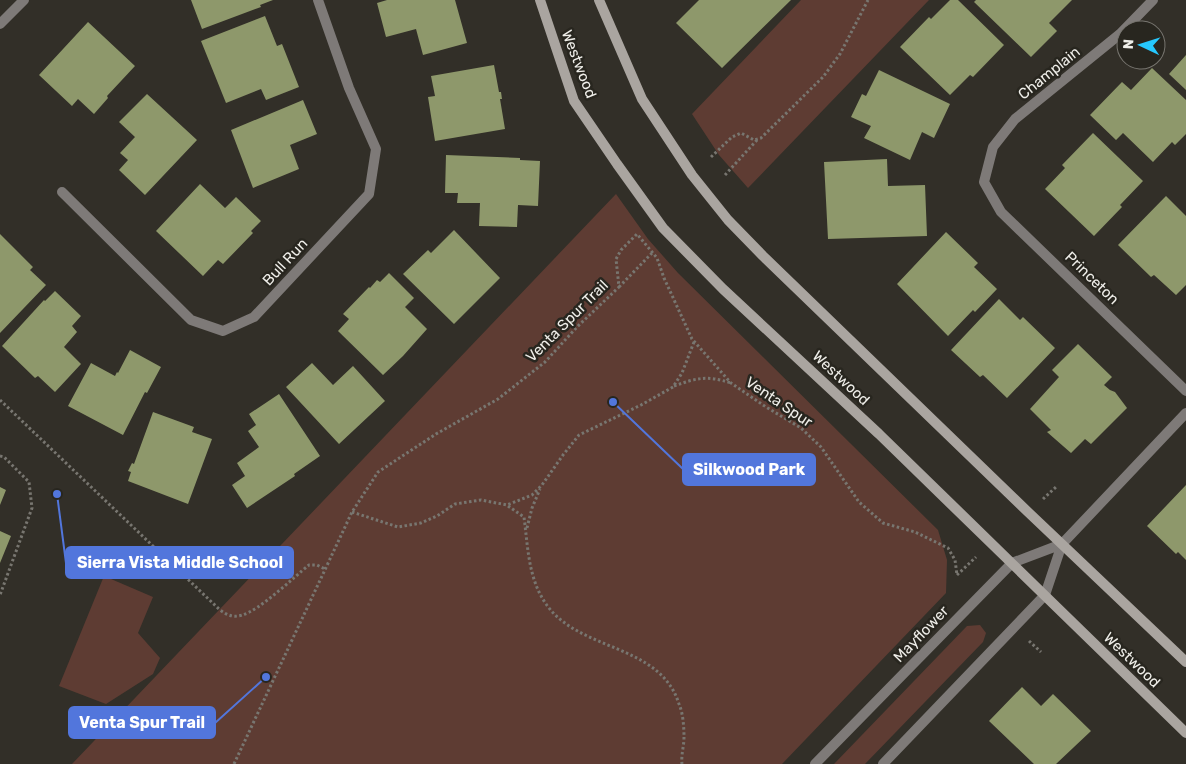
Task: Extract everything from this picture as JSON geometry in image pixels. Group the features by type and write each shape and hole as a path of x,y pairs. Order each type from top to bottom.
{"street":[{"path":"0,24 24,0"},
{"name":"Bull Run","path":"62,192 191,320 224,331 254,317 369,194 376,149 349,88 318,0"},
{"name":"Westwood","path":"540,0 574,101 663,228 723,289 879,434 1186,733"},
{"path":"599,0 642,99 692,175 728,220 763,256 1186,662"},
{"name":"Champlain","path":"984,182 993,147 1016,119 1120,34 1153,0"},
{"name":"Princeton","path":"984,182 1001,212 1186,390"},
{"name":"Mayflower","path":"883,764 1045,595 1062,544 1186,413"},
{"name":"Mayflower","path":"816,764 1012,563 1062,544"}],"path":[{"path":"725,175 757,139 761,138 823,77 840,54 868,0"},
{"path":"711,157 732,137 741,133 754,140 757,139"},
{"name":"Venta Spur","path":"637,234 657,258 664,278 694,342 731,383 801,428 821,447 859,502 883,523 915,532 948,548 955,560 957,575"},
{"name":"Venta Spur Trail","path":"234,764 352,512 378,472 436,434 498,399 545,362 577,327 619,287 616,259 621,250 637,234"},
{"path":"619,287 652,253"},
{"path":"673,387 682,373 694,342"},
{"path":"526,531 532,508 542,486 579,435 673,387 699,378 720,379 731,383"},
{"path":"0,400 228,616 242,615 257,608 309,565 317,565 325,569"},
{"path":"0,456 29,482 32,508 0,595"},
{"path":"507,505 532,495 542,486"},
{"path":"352,512 398,526 422,523 455,504 481,500 507,505 524,517 530,568 545,602 557,618 577,632 639,658 656,670 668,683 680,703 684,737 682,764"}],"shaded area":[{"path":"801,0 929,0 748,188 719,155 692,114"},
{"path":"616,194 648,239 678,273 938,530 947,560 946,593 782,764 72,764"},
{"path":"104,576 153,597 138,633 160,658 153,674 106,704 59,686"},
{"path":"980,625 986,633 983,642 865,764 834,764 967,626"}],"building":[{"path":"191,0 273,0 260,5 261,7 202,29"},
{"path":"387,0 455,0 467,43 423,55 416,29 386,37 377,3"},
{"path":"699,0 791,0 722,68 676,23"},
{"path":"950,0 958,0 1004,45 973,77 970,75 950,95 900,47 929,17 931,19"},
{"path":"976,0 1072,0 1049,23 1057,31 1031,57 974,2"},
{"path":"265,16 277,46 282,44 299,87 266,100 261,89 226,103 201,41"},
{"path":"88,22 135,66 107,96 108,98 94,114 78,99 72,106 39,75"},
{"path":"1186,55 1186,90 1169,74"},
{"path":"494,65 499,92 501,92 502,99 500,99 505,129 435,141 428,97 435,96 431,76"},
{"path":"879,70 950,104 934,138 922,132 910,160 864,138 871,126 851,117 862,94 866,96"},
{"path":"1150,70 1154,70 1186,100 1186,134 1175,145 1172,142 1153,162 1123,133 1116,140 1090,115 1122,82 1131,90"},
{"path":"147,94 197,140 145,195 119,170 128,160 120,153 135,137 119,122"},
{"path":"303,100 317,134 290,145 299,169 253,188 231,130"},
{"path":"1093,133 1143,181 1120,205 1122,207 1094,236 1045,189 1065,168 1062,165"},
{"path":"446,155 520,158 520,160 540,161 538,206 518,205 517,227 479,226 480,203 457,203 458,193 445,193"},
{"path":"887,159 888,186 925,185 927,236 828,239 824,162"},
{"path":"200,184 225,208 236,197 261,221 251,231 253,233 223,264 218,260 203,276 156,231"},
{"path":"1166,196 1186,216 1186,285 1176,295 1154,275 1151,277 1118,245"},
{"path":"454,230 500,278 454,324 403,274 428,250 431,253"},
{"path":"946,232 978,263 974,267 997,289 948,336 897,284"},
{"path":"0,234 33,267 30,270 46,285 0,333"},
{"path":"389,273 414,298 405,307 427,329 383,375 338,331 349,319 343,314 369,287 377,280 380,282"},
{"path":"55,291 81,316 72,326 77,332 64,347 81,364 55,392 38,376 35,378 2,346 44,300"},
{"path":"999,299 1020,320 1023,317 1055,348 1007,398 983,375 980,377 951,350"},
{"path":"1078,344 1112,377 1104,385 1115,392 1127,408 1091,444 1085,439 1071,453 1047,432 1051,430 1030,409 1059,377 1052,370"},
{"path":"130,350 161,367 147,393 145,392 123,435 68,406 91,363 115,376"},
{"path":"312,363 333,385 353,366 385,401 339,444 286,387"},
{"path":"279,394 320,456 294,474 295,476 247,508 232,485 245,476 237,463 259,447 248,431 256,425 249,414"},
{"path":"153,412 194,427 192,432 212,439 188,504 128,481 131,472 128,471 132,463 134,464"},
{"path":"1186,485 1186,560 1178,552 1176,554 1147,526"},
{"path":"0,487 6,490 0,505"},
{"path":"0,531 11,536 0,563"},
{"path":"1022,687 1041,706 1053,694 1091,731 1056,764 1034,764 989,721"}],"place":[{"name":"Silkwood Park","path":"613,402"},
{"name":"Sierra Vista Middle School","path":"57,494"},
{"name":"Venta Spur Trail","path":"266,677"}]}
